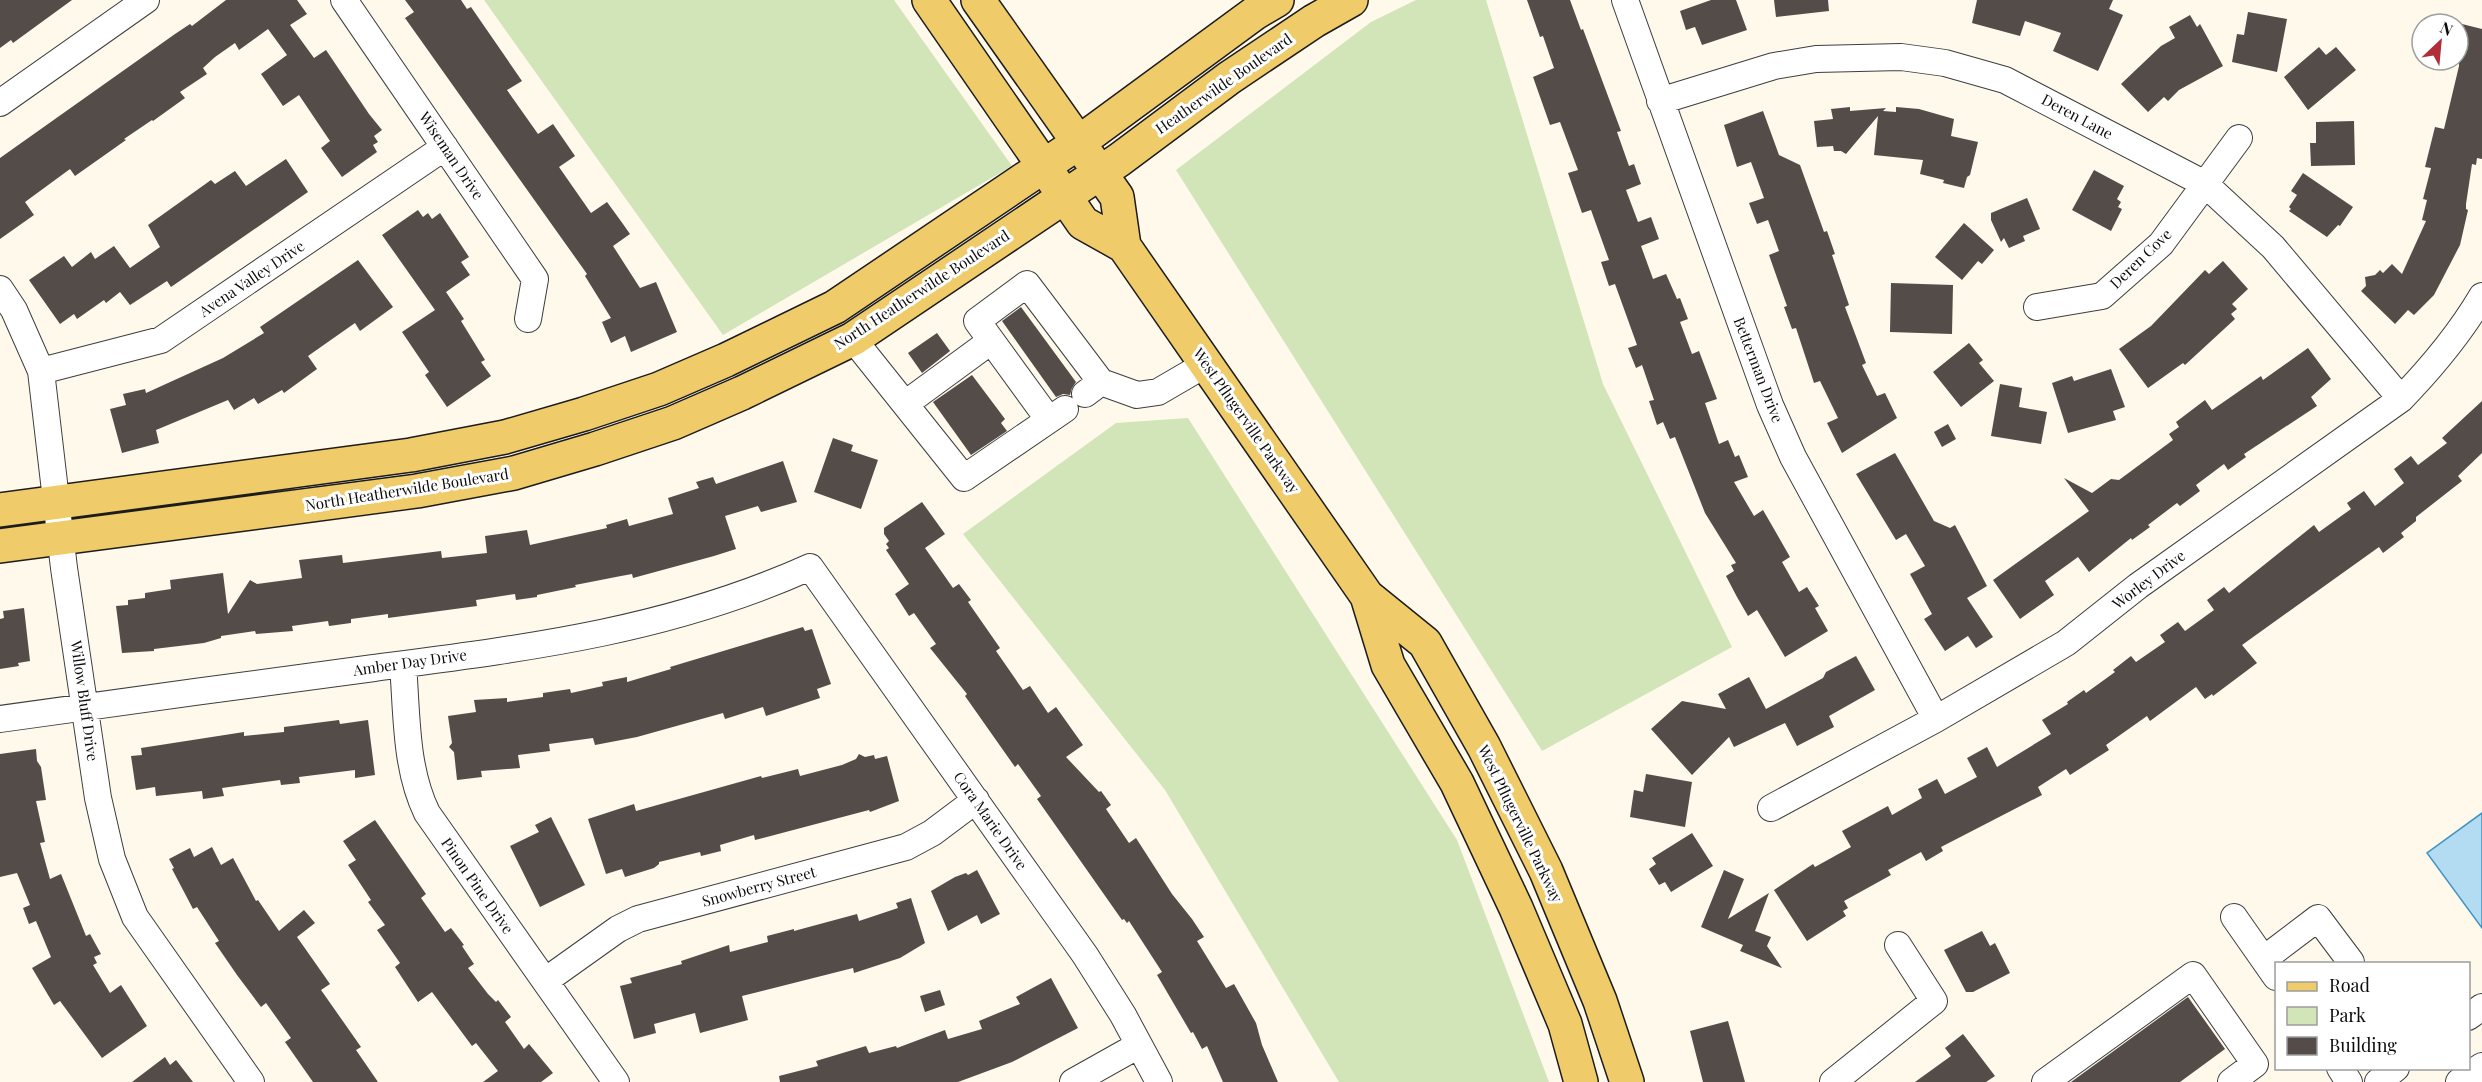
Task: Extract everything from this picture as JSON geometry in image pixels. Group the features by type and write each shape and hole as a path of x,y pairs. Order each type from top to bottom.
{"main road":[{"name":"West Pflugerville Parkway","path":"929,0 1083,223 1124,246 1367,596 1425,643 1484,747 1546,871 1600,1001 1627,1082"},
{"name":"West Pflugerville Parkway","path":"978,0 1117,197 1124,246"},
{"path":"0,510 411,455 505,437 659,389 726,360 835,307 1078,143 1277,0"},
{"name":"Heatherwilde Boulevard","path":"1100,172 1229,78 1314,21 1351,0"},
{"name":"North Heatherwilde Boulevard","path":"0,546 417,491 514,473 673,423 742,393 853,339 1100,172"},
{"path":"853,339 847,327 851,313 867,286"},
{"name":"West Pflugerville Parkway","path":"1367,596 1388,665 1458,783 1516,908 1565,1024 1581,1082"}],"street":[{"path":"0,104 146,0"},
{"name":"Wiseman Drive","path":"344,0 535,279 528,318"},
{"name":"Betterman Drive","path":"1625,0 1770,405 1794,458 1936,720"},
{"name":"Deren Lane","path":"1660,101 1774,66 1816,59 1901,57 1946,63 2005,80 2205,184 2273,247 2401,399"},
{"name":"Deren Cove","path":"2037,307 2102,296 2161,244 2239,138"},
{"name":"Avena Valley Drive","path":"41,371 161,340 445,147"},
{"path":"1027,284 1075,402 992,341 977,321 1027,284"},
{"name":"Willow Bluff Drive","path":"0,289 14,310 41,371 60,539 98,798 112,859 135,917 250,1082"},
{"name":"Worley Drive","path":"1771,807 1936,720 2066,643 2138,586 2401,399 2434,365 2464,328 2482,296"},
{"path":"853,339 964,478 1075,402 1158,392 1206,364"},
{"path":"906,404 992,341"},
{"name":"Amber Day Drive","path":"0,719 543,645 650,624 772,584 810,567"},
{"name":"Cora Marie Drive","path":"810,567 1085,955 1159,1082"},
{"name":"Pinon Pine Drive","path":"403,665 410,755 421,800 438,831 616,1082"},
{"name":"Snowberry Street","path":"545,981 618,929 638,920 906,848 932,833 976,800"},
{"path":"2234,917 2270,968"},
{"path":"2276,962 2318,918 2351,962"},
{"path":"1833,1082 1934,1001 1898,945"},
{"path":"2045,1082 2193,975 2255,1064 2231,1082"},
{"path":"2470,1016 2482,1007"},
{"path":"1073,1082 1139,1046"},
{"path":"2459,1082 2482,1066"},
{"path":"2378,1082 2393,1070"}],"green space":[{"path":"484,0 894,0 1012,166 723,335"},
{"path":"1416,0 1486,0 1603,384 1732,647 1542,751 1176,170 1371,22"},
{"path":"1188,418 1457,840 1549,1082 1339,1082 1165,790 963,534 1116,423"}],"water":[{"path":"2482,813 2482,928 2427,853"}],"building":[{"path":"0,0 72,0 13,43 11,40 0,48"},
{"path":"226,0 297,0 307,14 290,25 314,58 326,50 382,130 374,136 378,142 373,145 377,152 342,177 321,148 330,141 299,95 283,106 261,74 287,55 268,29 239,50 235,43 215,57 203,68 207,74 180,92 185,98 153,121 124,139 126,140 75,176 70,169 25,202 34,215 0,239 0,158 175,34 190,24 192,26"},
{"path":"405,0 461,0 467,9 471,7 522,81 507,90 538,134 553,124 575,156 559,167 591,213 607,202 623,224 630,234 613,246 640,288 656,282 677,332 631,352 625,336 611,343 602,322 611,318 585,276 587,274 405,18 414,12"},
{"path":"1527,0 1570,0 1621,131 1617,132 1629,166 1634,164 1641,184 1626,190 1638,222 1651,217 1659,239 1641,246 1653,279 1666,274 1677,299 1680,298 1688,319 1680,322 1692,354 1699,351 1717,399 1705,403 1719,444 1728,440 1735,457 1739,455 1748,477 1734,482 1754,516 1763,510 1790,557 1782,562 1799,592 1807,587 1819,606 1815,608 1828,631 1785,657 1757,610 1748,616 1737,597 1726,576 1734,571 1731,565 1736,563 1705,513 1675,437 1670,439 1663,422 1657,425 1649,401 1654,400 1642,365 1636,368 1628,348 1637,345 1615,284 1609,286 1601,262 1609,260 1591,210 1582,213 1568,173 1578,170 1560,122 1550,125 1533,77 1554,68"},
{"path":"1711,0 1736,0 1747,30 1702,45 1695,27 1686,30 1680,11"},
{"path":"1774,0 1828,0 1829,11 1776,17"},
{"path":"1977,0 2113,0 2109,9 2123,15 2098,71 2053,51 2061,33 2025,21 2020,36 1972,23"},
{"path":"2248,12 2287,19 2277,72 2232,62 2237,34 2244,35"},
{"path":"2190,15 2197,27 2200,24 2223,66 2179,90 2168,101 2164,97 2148,112 2121,84 2161,46 2175,38 2169,27"},
{"path":"2470,26 2482,29 2482,159 2477,158 2476,165 2472,164 2466,204 2468,210 2460,245 2434,295 2414,315 2408,310 2395,324 2361,291 2366,286 2365,277 2375,275 2380,270 2383,273 2392,264 2402,274 2426,221 2422,220 2427,200 2423,199 2431,168 2425,167 2435,127 2444,129 2458,72 2470,72"},
{"path":"2319,47 2326,55 2336,47 2356,70 2308,110 2284,77"},
{"path":"1850,107 1850,111 1886,108 1883,111 1896,112 1896,107 1919,109 1954,119 1951,136 1978,142 1970,175 1967,177 1964,188 1920,174 1923,160 1874,155 1878,116 1846,154 1834,151 1833,146 1817,147 1814,121 1833,119 1831,109"},
{"path":"1763,111 1779,155 1800,165 1824,232 1827,231 1835,254 1832,255 1849,305 1845,307 1866,363 1862,365 1877,396 1885,393 1897,418 1842,453 1827,423 1838,418 1820,381 1814,383 1796,328 1792,329 1784,307 1787,306 1769,255 1779,251 1768,220 1757,224 1749,203 1764,198 1751,162 1737,167 1724,125"},
{"path":"2354,121 2355,165 2311,166 2310,143 2316,143 2316,122"},
{"path":"286,159 308,192 171,287 167,281 130,305 120,292 106,303 104,300 77,319 74,314 60,324 29,280 64,256 72,267 91,252 95,259 114,246 130,268 160,247 148,225 211,180 215,184 235,171 246,186"},
{"path":"2094,170 2124,186 2117,199 2121,202 2118,207 2122,209 2111,231 2072,210"},
{"path":"2303,173 2353,207 2340,226 2338,225 2327,237 2289,211 2297,195 2291,191"},
{"path":"2027,198 2040,229 2023,236 2025,241 2009,248 2004,238 2001,242 1991,220 1991,213"},
{"path":"418,210 423,217 428,213 432,219 440,213 469,257 461,262 470,275 446,292 464,319 461,321 485,360 481,362 491,376 447,407 425,375 429,372 402,332 435,310 382,235"},
{"path":"1964,223 1994,250 1982,264 1978,261 1962,280 1935,257"},
{"path":"358,260 393,307 360,331 355,323 308,356 317,369 284,393 282,390 258,404 254,398 234,410 228,400 156,430 159,443 122,453 110,409 126,405 123,394 145,389 146,393 223,358 264,333 260,327"},
{"path":"2223,261 2248,289 2232,304 2237,309 2231,314 2235,319 2185,365 2183,363 2148,388 2119,349 2151,326 2205,270 2209,274"},
{"path":"1891,283 1953,285 1952,334 1890,332"},
{"path":"1021,307 1076,382 1070,395 1063,394 1056,397 1002,321"},
{"path":"937,333 950,351 922,373 908,353"},
{"path":"1969,343 1983,360 1979,363 1994,381 1961,407 1933,372"},
{"path":"2308,348 2331,379 2311,397 2317,406 2244,454 2246,457 2228,470 2224,464 2196,485 2200,491 2180,506 2177,503 2148,525 2150,527 2132,540 2131,538 2089,572 2078,557 2045,581 2054,595 2020,619 1993,580 2089,511 2064,478 2092,493 2111,479 2119,480 2173,440 2169,434 2179,427 2176,422 2205,400 2212,410 2261,376 2263,380"},
{"path":"2111,369 2125,407 2113,411 2116,420 2068,433 2052,383 2072,376 2074,381"},
{"path":"972,375 1005,419 1001,423 1007,431 971,455 933,402"},
{"path":"2000,384 2022,388 2019,407 2047,412 2041,444 1991,436"},
{"path":"2482,401 2482,453 2458,476 2462,481 2416,517 2416,521 2401,533 2404,537 2383,553 2379,547 2242,645 2257,663 2213,696 2212,694 2205,699 2196,687 2150,721 2147,716 2106,745 2109,750 2070,775 2066,769 2038,787 2042,795 1941,847 1943,851 1926,861 1921,852 1888,870 1891,875 1844,901 1848,908 1843,911 1846,916 1807,941 1774,890 1813,864 1815,867 1851,847 1842,831 1888,806 1892,815 1922,798 1918,789 1937,779 1945,794 1977,777 1967,758 1987,747 1997,767 2051,734 2042,720 2068,704 2067,702 2084,690 2086,693 2115,672 2113,670 2131,656 2136,662 2165,642 2160,635 2178,622 2185,631 2214,610 2207,600 2224,587 2229,593 2314,525 2319,532 2351,509 2347,503 2364,491 2375,506 2404,483 2394,469 2411,456 2418,465 2447,443 2442,438"},
{"path":"1948,424 1956,439 1942,447 1934,432"},
{"path":"833,438 853,445 851,451 878,460 861,509 814,492"},
{"path":"1895,453 1934,521 1950,528 1955,525 1987,586 1967,598 1993,637 1976,648 1968,636 1945,651 1924,619 1932,614 1910,574 1925,566 1906,534 1896,540 1856,474"},
{"path":"783,461 797,502 761,512 758,506 725,516 736,549 714,556 633,578 632,574 575,585 576,587 537,595 537,597 516,600 515,594 476,600 477,606 388,618 388,614 351,619 351,623 329,626 328,621 292,626 293,631 256,634 255,631 221,636 221,638 204,643 154,649 154,651 122,653 116,606 128,605 128,600 145,598 145,593 171,589 170,580 223,573 228,614 250,580 257,584 302,578 299,560 342,555 343,563 441,551 442,558 487,553 485,536 527,530 530,545 607,528 606,525 627,519 629,526 673,514 668,498 699,488 696,482 713,477 716,484"},
{"path":"922,502 945,534 925,548 953,588 959,584 971,600 968,602 1000,648 996,651 1023,690 1030,686 1048,713 1056,707 1083,745 1066,757 1099,792 1101,791 1111,805 1106,809 1129,843 1136,838 1172,894 1204,937 1197,941 1226,988 1234,984 1256,1023 1262,1045 1278,1082 1223,1082 1207,1046 1202,1049 1193,1032 1191,1033 1157,975 1162,972 1129,921 1127,923 1124,919 1122,920 1037,799 1041,796 1018,764 1015,767 965,696 967,694 930,648 936,644 914,613 909,616 895,594 909,584 886,550 889,548 886,544 889,541 884,534 884,528"},
{"path":"24,608 30,661 18,663 19,666 0,669 0,619 4,618 3,611"},
{"path":"803,627 805,631 812,629 831,684 817,689 820,698 766,716 763,707 725,719 723,713 637,737 595,745 593,738 549,744 550,751 518,755 520,768 481,771 482,777 457,780 454,752 449,747 452,743 448,716 476,712 474,700 507,698 507,702 543,697 543,693 570,689 571,693 603,686 602,682 627,677 627,682"},
{"path":"1856,656 1875,690 1829,716 1834,727 1797,746 1785,723 1734,747 1729,737 1692,775 1651,729 1682,701 1726,709 1718,694 1749,677 1766,709 1823,678 1826,672"},
{"path":"339,720 340,724 368,720 375,775 355,778 355,770 299,777 300,783 281,785 280,780 222,788 224,796 203,799 202,791 156,796 155,787 136,790 131,756 142,755 141,748 244,732 244,736 284,732 284,727"},
{"path":"36,749 46,800 36,801 45,842 40,843 50,879 61,874 86,936 90,934 101,954 94,957 97,963 93,965 110,993 121,985 147,1026 102,1058 60,1001 54,1005 32,968 51,957 36,921 29,924 23,908 30,905 17,873 0,877 0,754"},
{"path":"859,754 865,757 874,755 875,759 887,756 899,801 870,812 869,810 755,840 754,835 720,845 721,851 701,856 700,852 659,862 654,868 625,877 622,869 606,874 588,819 634,804 636,811 761,776 762,778 798,769 800,776 842,765 856,759"},
{"path":"1646,774 1692,782 1685,827 1630,817 1634,790 1643,792"},
{"path":"551,817 585,885 540,907 510,846 539,832 535,825"},
{"path":"375,820 426,894 421,898 445,932 451,928 464,945 462,946 474,964 468,968 488,994 496,1002 498,1000 511,1017 505,1022 524,1049 529,1044 553,1073 541,1082 483,1082 498,1071 476,1043 472,1046 432,992 418,1002 395,967 400,963 377,930 385,925 368,902 371,900 348,865 356,860 343,841"},
{"path":"1692,833 1713,866 1671,892 1665,882 1659,885 1649,869 1656,864 1652,858"},
{"path":"212,847 221,865 233,858 256,901 258,900 279,931 304,910 315,923 297,937 330,984 321,990 361,1047 356,1050 378,1082 313,1082 285,1042 291,1038 266,1003 261,1007 237,975 215,943 219,941 197,907 193,909 169,859 190,848 194,857"},
{"path":"977,870 1000,914 981,924 977,915 948,931 931,891 955,877 966,873 968,875"},
{"path":"1724,870 1744,879 1728,919 1769,893 1755,931 1771,937 1767,946 1782,968 1740,951 1743,945 1701,927"},
{"path":"911,898 925,943 900,958 854,973 853,968 742,996 748,1020 700,1033 695,1013 654,1024 656,1033 634,1039 620,986 632,983 630,978 682,964 681,961 729,945 730,952 768,942 767,936 857,914 859,921 898,908 896,903"},
{"path":"1982,931 1990,946 1995,943 2010,973 1973,992 1966,992 1944,950"},
{"path":"1051,978 1078,1028 1012,1062 958,1082 780,1082 779,1076 818,1066 816,1061 866,1046 869,1053 896,1046 897,1048 945,1030 948,1039 982,1029 979,1021 1020,1004 1016,997"},
{"path":"940,990 945,1005 925,1012 920,996"},
{"path":"2188,997 2225,1049 2180,1082 2071,1082"},
{"path":"1728,1021 1745,1082 1703,1082 1690,1031"},
{"path":"1963,1034 1995,1076 1986,1082 1915,1082 1951,1056 1945,1048"},
{"path":"165,1057 170,1065 176,1060 193,1082 132,1082"}]}
